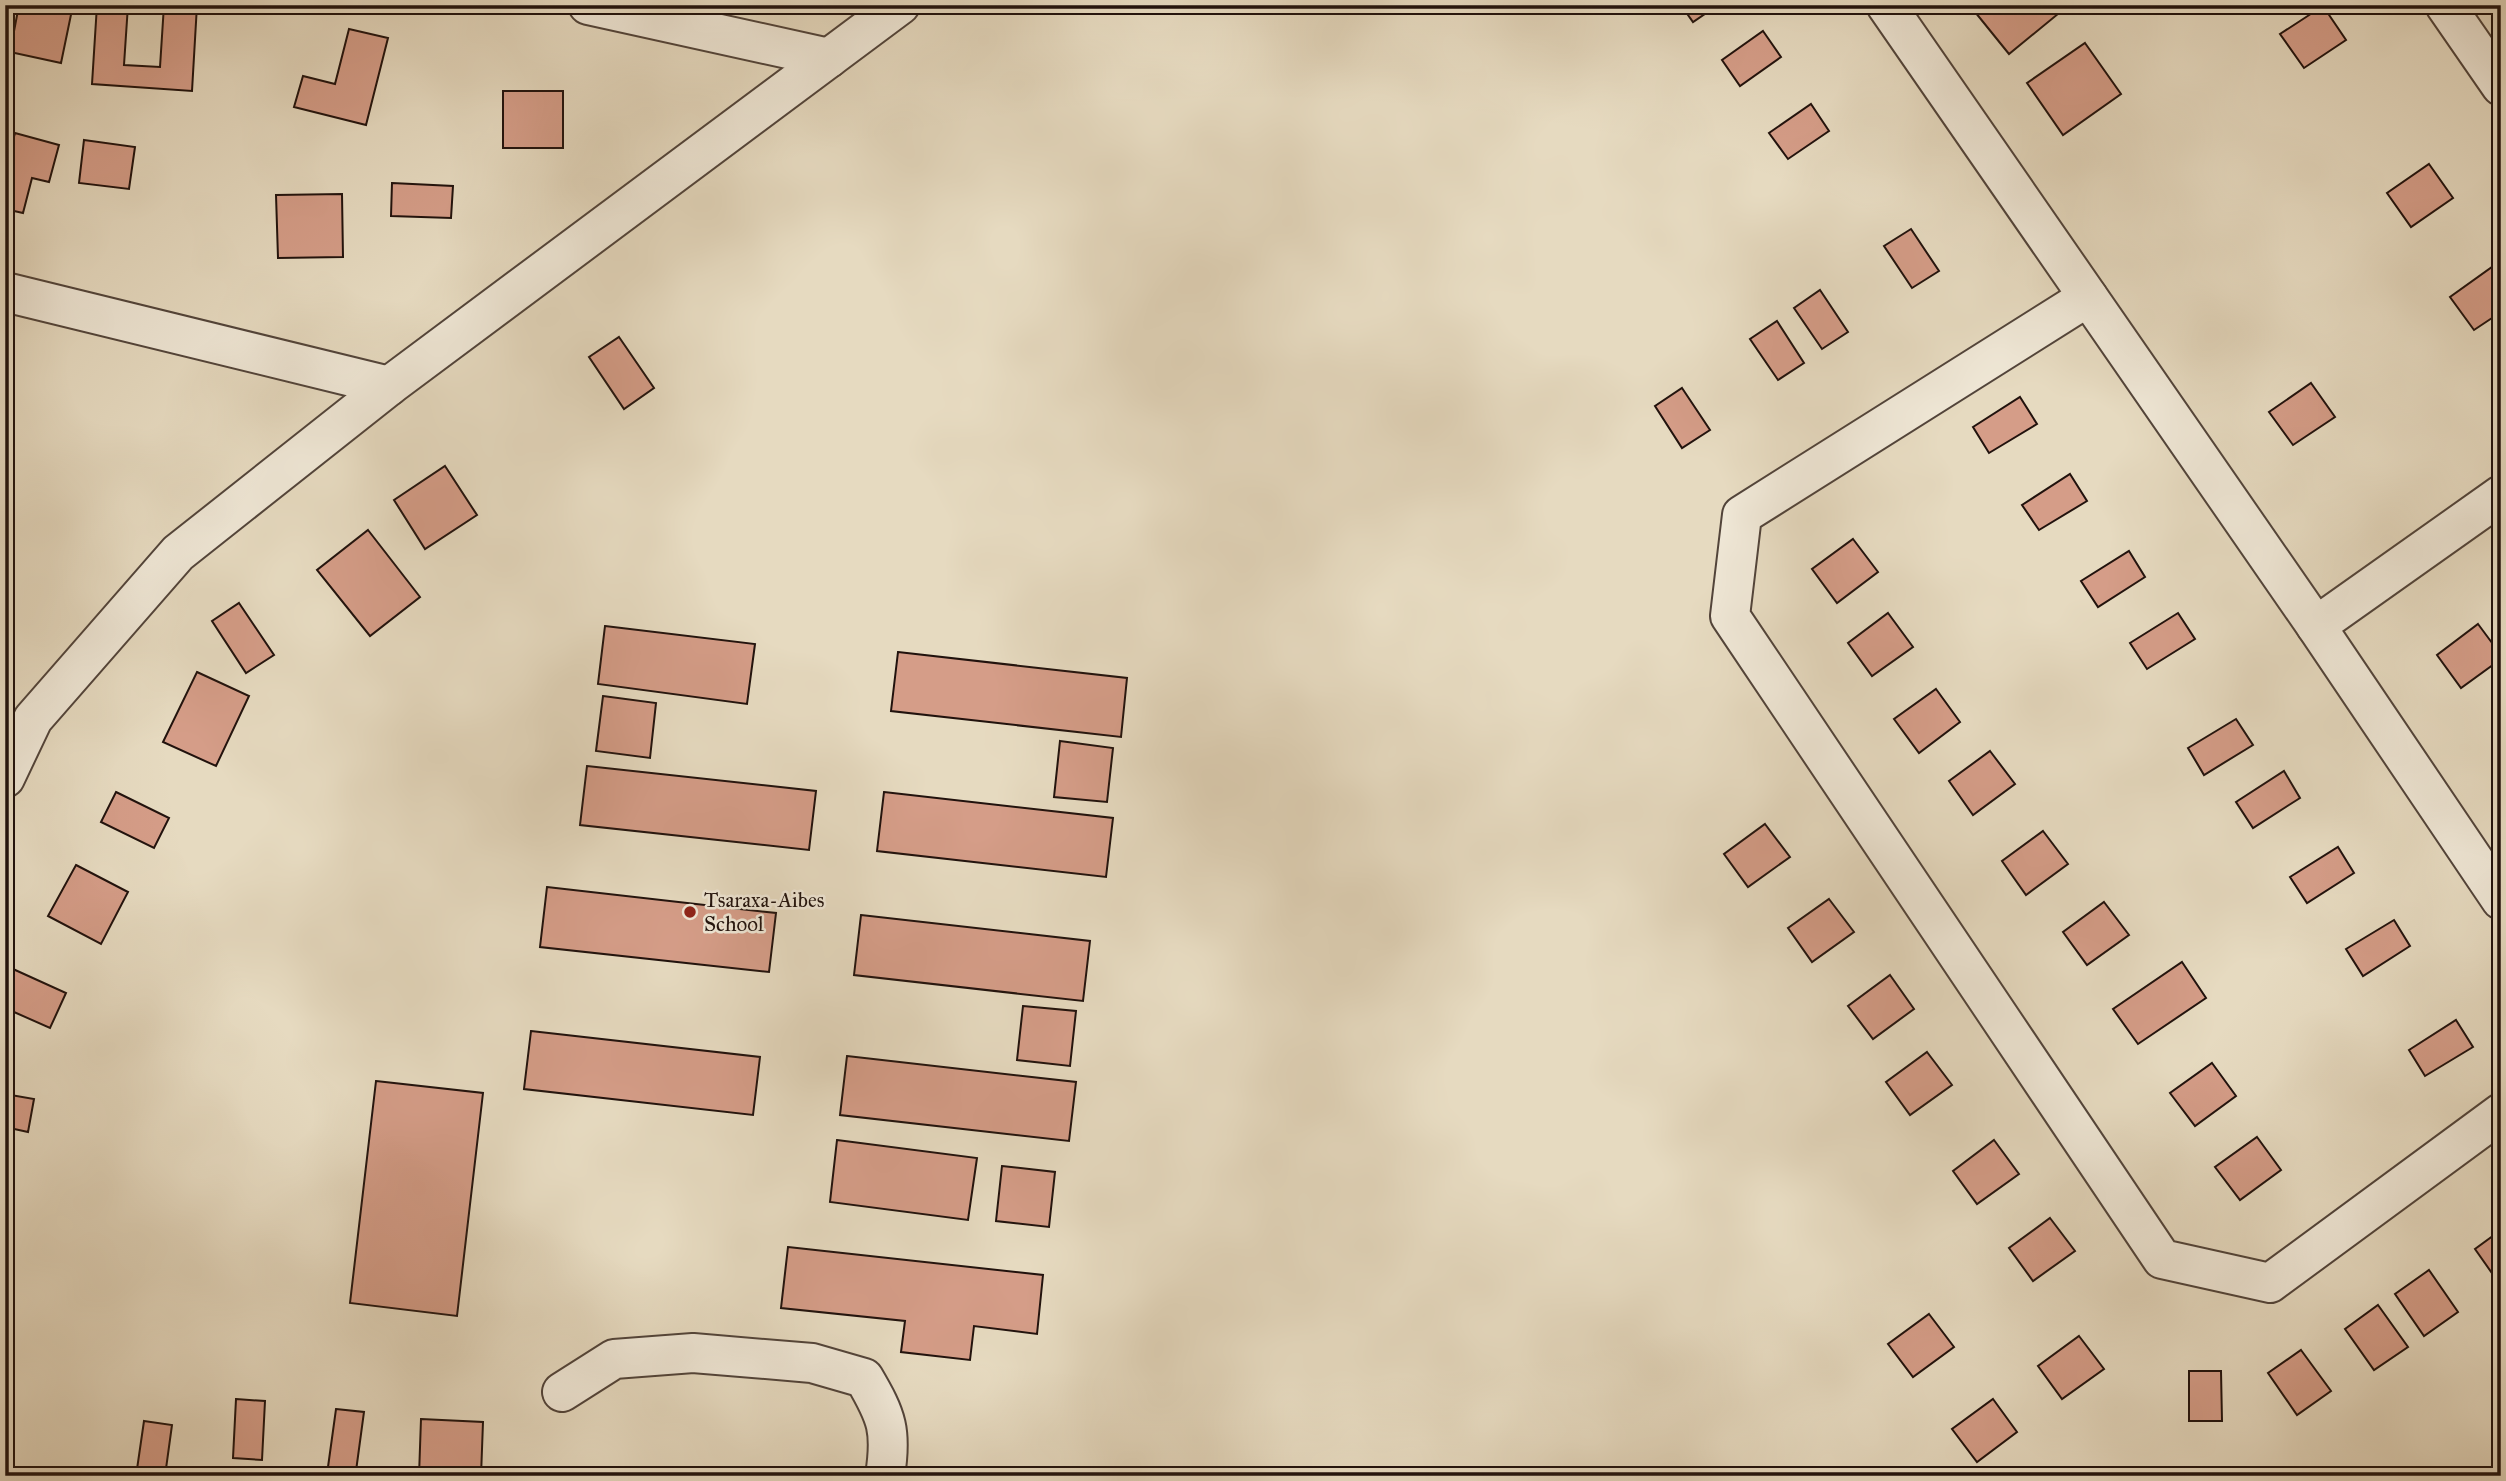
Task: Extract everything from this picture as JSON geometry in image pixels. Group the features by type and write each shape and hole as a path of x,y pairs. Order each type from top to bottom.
{"street":[{"path":"588,5 829,58"},
{"path":"5,778 19,716 178,553 390,386 900,5"},
{"path":"1886,5 2316,626 2501,900"},
{"path":"2445,5 2501,86"},
{"path":"5,292 390,386"},
{"path":"2088,297 1742,515 1730,616 2162,1259 2270,1283 2501,1113"},
{"path":"2316,626 2501,495"},
{"path":"562,1392 614,1359 692,1353 812,1363 864,1378 883,1409 890,1447 885,1476"}],"building":[{"path":"19,5 73,5 61,63 10,52"},
{"path":"97,5 128,5 124,65 160,67 164,5 197,5 192,91 92,84"},
{"path":"1681,5 1718,5 1693,22"},
{"path":"2060,5 2064,9 2009,54 1971,7"},
{"path":"2323,6 2346,40 2304,68 2280,34"},
{"path":"349,29 388,38 366,125 294,107 303,76 335,84"},
{"path":"1763,31 1781,57 1740,86 1722,60"},
{"path":"2085,43 2121,94 2063,135 2027,83"},
{"path":"503,91 563,91 563,148 503,148"},
{"path":"1811,104 1829,131 1788,159 1769,133"},
{"path":"15,133 59,145 49,182 32,178 23,213 5,209 5,170"},
{"path":"84,140 135,147 129,189 79,183"},
{"path":"2429,164 2453,198 2411,227 2387,193"},
{"path":"392,183 453,186 451,218 391,216"},
{"path":"342,194 343,257 278,258 276,195"},
{"path":"1911,229 1939,271 1912,288 1884,246"},
{"path":"2492,267 2501,279 2501,312 2474,330 2450,297"},
{"path":"1820,290 1848,332 1822,349 1794,308"},
{"path":"1777,321 1804,363 1778,380 1750,339"},
{"path":"619,337 654,388 624,409 589,357"},
{"path":"2311,383 2335,417 2293,445 2269,412"},
{"path":"1682,388 1710,430 1682,448 1655,406"},
{"path":"2020,397 2037,424 1989,453 1973,427"},
{"path":"445,466 477,515 425,549 394,500"},
{"path":"2070,474 2087,501 2039,530 2022,505"},
{"path":"368,530 420,597 370,636 317,570"},
{"path":"1853,539 1878,572 1837,603 1812,569"},
{"path":"2129,551 2145,577 2098,607 2081,581"},
{"path":"239,603 274,655 246,673 212,621"},
{"path":"1888,613 1913,647 1872,676 1848,643"},
{"path":"2178,613 2195,639 2147,669 2130,643"},
{"path":"2478,624 2501,655 2501,659 2461,688 2437,655"},
{"path":"605,626 755,644 747,704 598,684"},
{"path":"898,652 1127,678 1121,737 891,711"},
{"path":"197,672 249,696 216,766 163,742"},
{"path":"1936,689 1960,722 1919,753 1894,719"},
{"path":"603,696 656,703 650,758 596,751"},
{"path":"2236,719 2253,745 2204,775 2188,748"},
{"path":"1060,741 1113,748 1107,802 1054,797"},
{"path":"1990,751 2015,784 1973,815 1949,781"},
{"path":"587,766 816,791 809,850 580,825"},
{"path":"2284,771 2300,798 2253,828 2236,802"},
{"path":"116,792 169,818 154,848 101,822"},
{"path":"884,792 1113,818 1106,877 877,851"},
{"path":"1765,824 1790,857 1748,887 1724,854"},
{"path":"2043,831 2068,864 2026,895 2002,861"},
{"path":"2338,847 2354,873 2307,903 2290,877"},
{"path":"76,865 128,892 101,944 48,916"},
{"path":"547,887 776,913 769,972 540,947"},
{"path":"1829,899 1854,932 1812,962 1788,928"},
{"path":"2104,902 2129,935 2087,965 2063,932"},
{"path":"861,915 1090,941 1083,1001 854,975"},
{"path":"2394,920 2410,946 2363,976 2346,949"},
{"path":"2182,962 2206,998 2138,1044 2113,1009"},
{"path":"13,969 66,993 50,1028 5,1008 5,987"},
{"path":"1890,975 1914,1009 1873,1039 1848,1006"},
{"path":"1023,1006 1076,1011 1070,1066 1017,1060"},
{"path":"2456,1020 2473,1047 2425,1076 2409,1050"},
{"path":"531,1031 760,1057 753,1115 524,1089"},
{"path":"1927,1052 1952,1085 1910,1115 1886,1082"},
{"path":"847,1056 1076,1082 1069,1141 840,1115"},
{"path":"2212,1063 2236,1096 2195,1126 2170,1093"},
{"path":"376,1081 483,1093 457,1316 350,1303"},
{"path":"5,1094 34,1099 28,1132 5,1127"},
{"path":"2257,1137 2281,1170 2240,1200 2215,1167"},
{"path":"837,1140 977,1158 968,1220 830,1202"},
{"path":"1994,1140 2019,1174 1977,1204 1953,1171"},
{"path":"1002,1166 1055,1172 1049,1227 996,1221"},
{"path":"5,1212 11,1213 9,1247 5,1247"},
{"path":"2050,1218 2075,1251 2033,1281 2009,1248"},
{"path":"2501,1230 2501,1286 2475,1249"},
{"path":"788,1247 1043,1275 1037,1334 974,1326 970,1360 901,1352 905,1321 781,1308"},
{"path":"2429,1270 2458,1312 2424,1336 2395,1294"},
{"path":"2378,1305 2408,1347 2374,1370 2345,1329"},
{"path":"1929,1314 1954,1347 1913,1377 1888,1344"},
{"path":"2079,1336 2104,1369 2062,1399 2038,1366"},
{"path":"2301,1350 2331,1391 2297,1415 2268,1373"},
{"path":"2189,1371 2221,1371 2222,1421 2189,1421"},
{"path":"236,1399 265,1401 262,1460 233,1458"},
{"path":"1993,1399 2017,1432 1977,1462 1952,1429"},
{"path":"336,1409 364,1412 356,1471 328,1467"},
{"path":"421,1419 483,1422 481,1476 419,1476"},
{"path":"144,1421 172,1425 165,1476 136,1476"}],"place":[{"name":"Tsaraxa-Aibes School","path":"690,912"}]}
